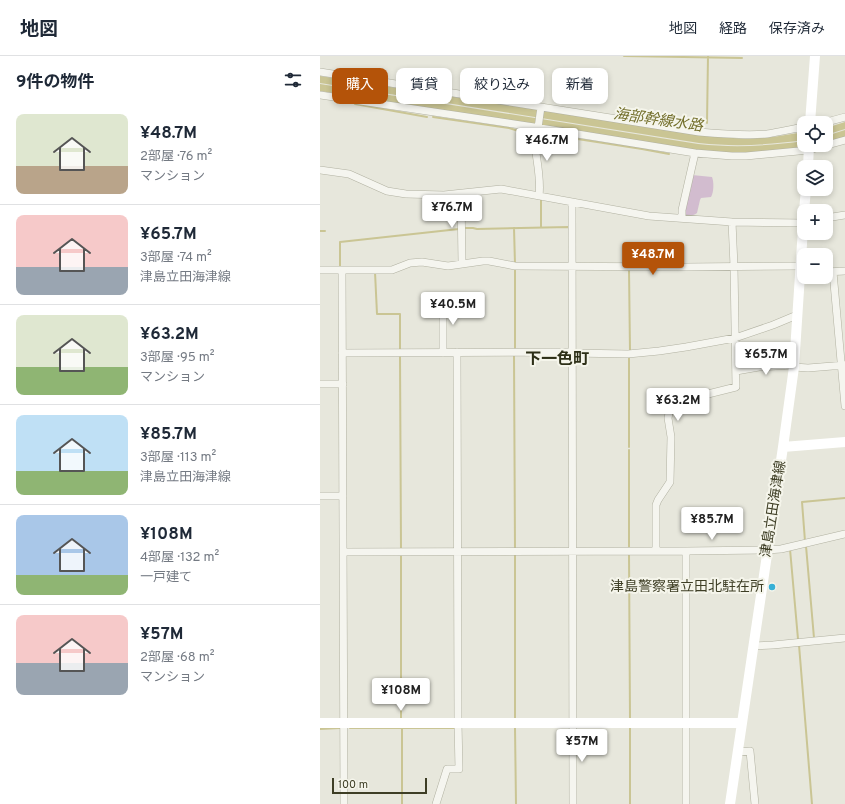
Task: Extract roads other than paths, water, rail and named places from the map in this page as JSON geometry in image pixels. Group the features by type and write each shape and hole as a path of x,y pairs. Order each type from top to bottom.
{"main road":[{"path":"811,116 815,56"},
{"name":"津島立田海津線","path":"730,804 794,366 800,284"},
{"path":"783,447 845,442"},
{"path":"320,723 742,723"}],"street":[{"path":"320,72 699,132 743,135 767,134 797,128"},
{"path":"320,95 537,127 695,153 746,156 797,150"},
{"path":"539,196 541,185 534,137 541,108"},
{"path":"833,120 845,117"},
{"path":"833,143 845,140"},
{"path":"682,218 682,210 695,153"},
{"path":"320,170 349,174 387,191 418,195 461,194 501,189 649,216 732,222 797,218"},
{"path":"461,194 462,264"},
{"path":"572,202 573,804"},
{"path":"833,217 845,215"},
{"path":"656,551 656,505 670,482 671,477 669,413 684,400 736,387 732,222"},
{"path":"320,270 392,270 410,263 422,262 448,266 489,261 515,266 734,266 797,272"},
{"path":"342,270 344,804"},
{"path":"833,272 845,271"},
{"path":"832,284 843,365 845,406"},
{"path":"443,300 443,352"},
{"path":"342,353 568,352 628,354 659,351 735,338 797,315"},
{"path":"436,804 447,769 459,769 457,352"},
{"path":"736,371 759,367 794,366 808,368 843,365"},
{"path":"320,384 342,384"},
{"path":"320,496 343,496"},
{"path":"343,552 767,550 781,549 845,534"},
{"path":"686,551 686,804"},
{"path":"753,646 845,638"},
{"path":"738,752 750,751 755,804"}],"waterway":[{"path":"624,56 742,58"},
{"name":"海部幹線水路","path":"707,123 708,56"},
{"path":"355,104 427,117"},
{"path":"433,117 509,128 525,133"},
{"path":"539,135 552,135 669,154"},
{"path":"541,200 541,227"},
{"path":"464,228 569,227 569,229"},
{"path":"514,228 515,264"},
{"path":"340,267 340,242 459,229"},
{"path":"320,231 325,231"},
{"path":"515,269 515,349"},
{"path":"629,269 630,352"},
{"path":"375,272 377,314 400,314 400,351"},
{"path":"400,355 401,549"},
{"path":"514,355 515,549"},
{"path":"629,356 629,447"},
{"path":"629,450 629,548"},
{"path":"805,541 802,502 845,498"},
{"path":"806,546 814,638"},
{"path":"790,549 798,639"},
{"path":"401,553 401,720"},
{"path":"629,553 630,719"},
{"path":"515,554 515,718"},
{"path":"800,645 812,804"},
{"path":"320,729 340,728"},
{"path":"350,728 454,728"},
{"path":"402,728 402,804"},
{"path":"515,728 516,804"},
{"path":"630,728 630,804"}],"place":[{"name":"津島警察署立田北駐在所","path":"772,587"}],"district":[{"name":"下一色町","path":"557,360"}]}
